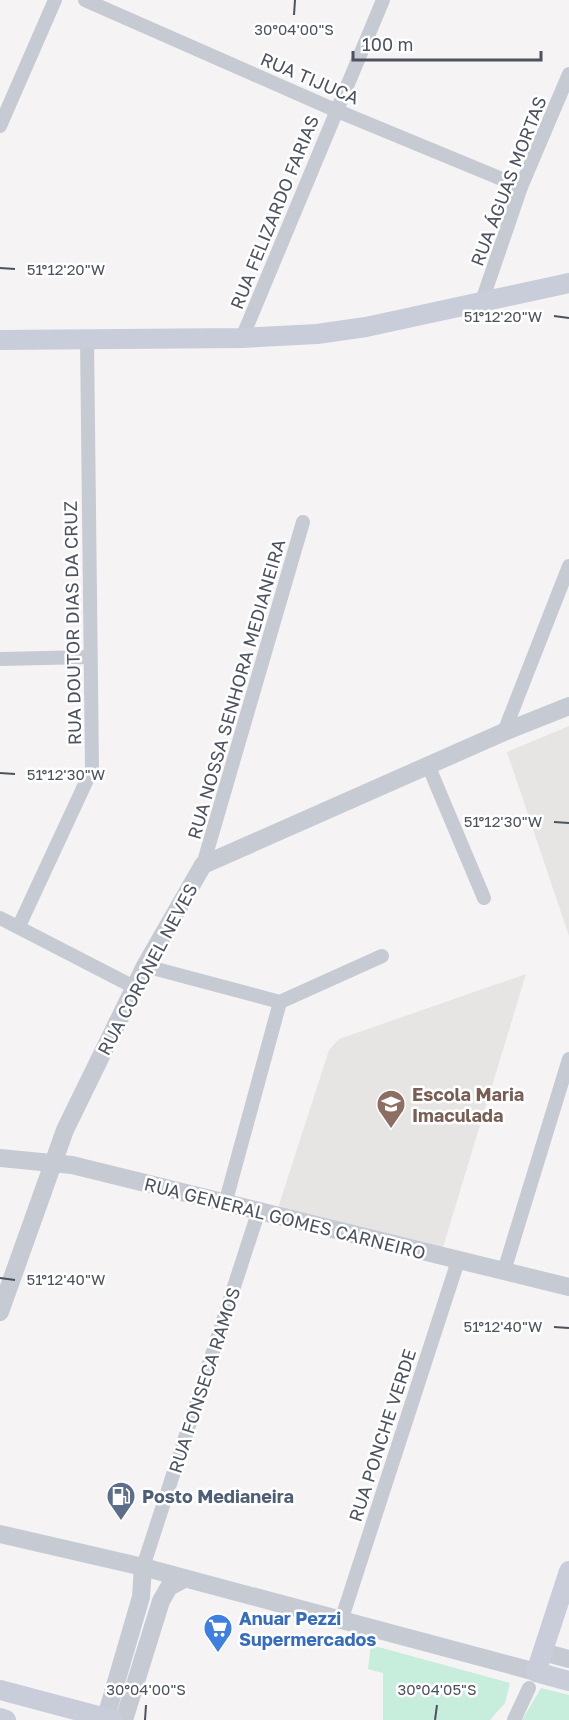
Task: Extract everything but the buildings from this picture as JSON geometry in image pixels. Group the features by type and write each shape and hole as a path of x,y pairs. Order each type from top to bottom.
{"main road":[{"path":"0,340 242,338 316,334 366,327 568,283"},
{"path":"569,1571 533,1680 569,1681"},
{"path":"0,1690 112,1719"},
{"path":"0,1719 6,1720"}],"street":[{"path":"0,126 55,0"},
{"name":"RUA TIJUCA","path":"85,0 335,110 521,187"},
{"name":"RUA FELIZARDO FARIAS","path":"242,338 335,110 383,0"},
{"name":"RUA ÁGUAS MORTAS","path":"482,301 521,187 569,74"},
{"name":"RUA DOUTOR DIAS DA CRUZ","path":"19,926 92,769 87,339"},
{"name":"RUA NOSSA SENHORA MEDIANEIRA","path":"203,866 303,522"},
{"path":"504,732 569,566"},
{"path":"0,659 90,657"},
{"name":"RUA CORONEL NEVES","path":"0,1312 65,1130 134,987 203,866 428,765 569,706"},
{"path":"428,765 484,898"},
{"path":"0,918 134,987"},
{"path":"145,966 280,1002 382,956"},
{"path":"225,1204 280,1002"},
{"path":"504,1271 569,1059"},
{"name":"RUA GENERAL GOMES CARNEIRO","path":"0,1158 54,1162 569,1287"},
{"name":"RUA FONSECA RAMOS","path":"112,1719 141,1597 143,1567 258,1213"},
{"name":"RUA PONCHE VERDE","path":"341,1621 458,1261"},
{"path":"0,1534 143,1567 341,1621 533,1680 514,1720"},
{"path":"112,1719 161,1601 169,1587 184,1579"},
{"path":"543,1652 569,1659"}],"shaded area":[{"path":"569,726 569,936 507,752"},
{"name":"Escola Maria Imaculada","path":"526,974 443,1247 278,1208 329,1050 339,1039"}],"green space":[{"path":"371,1645 510,1683 505,1703 490,1720 383,1720 383,1673 368,1669"},
{"path":"541,1688 569,1695 569,1720 522,1720"}],"place":[{"name":"Escola Maria Imaculada","path":"391,1130"},
{"name":"Posto Medianeira","path":"121,1522"},
{"name":"Anuar Pezzi Supermercados","path":"218,1654"}]}
